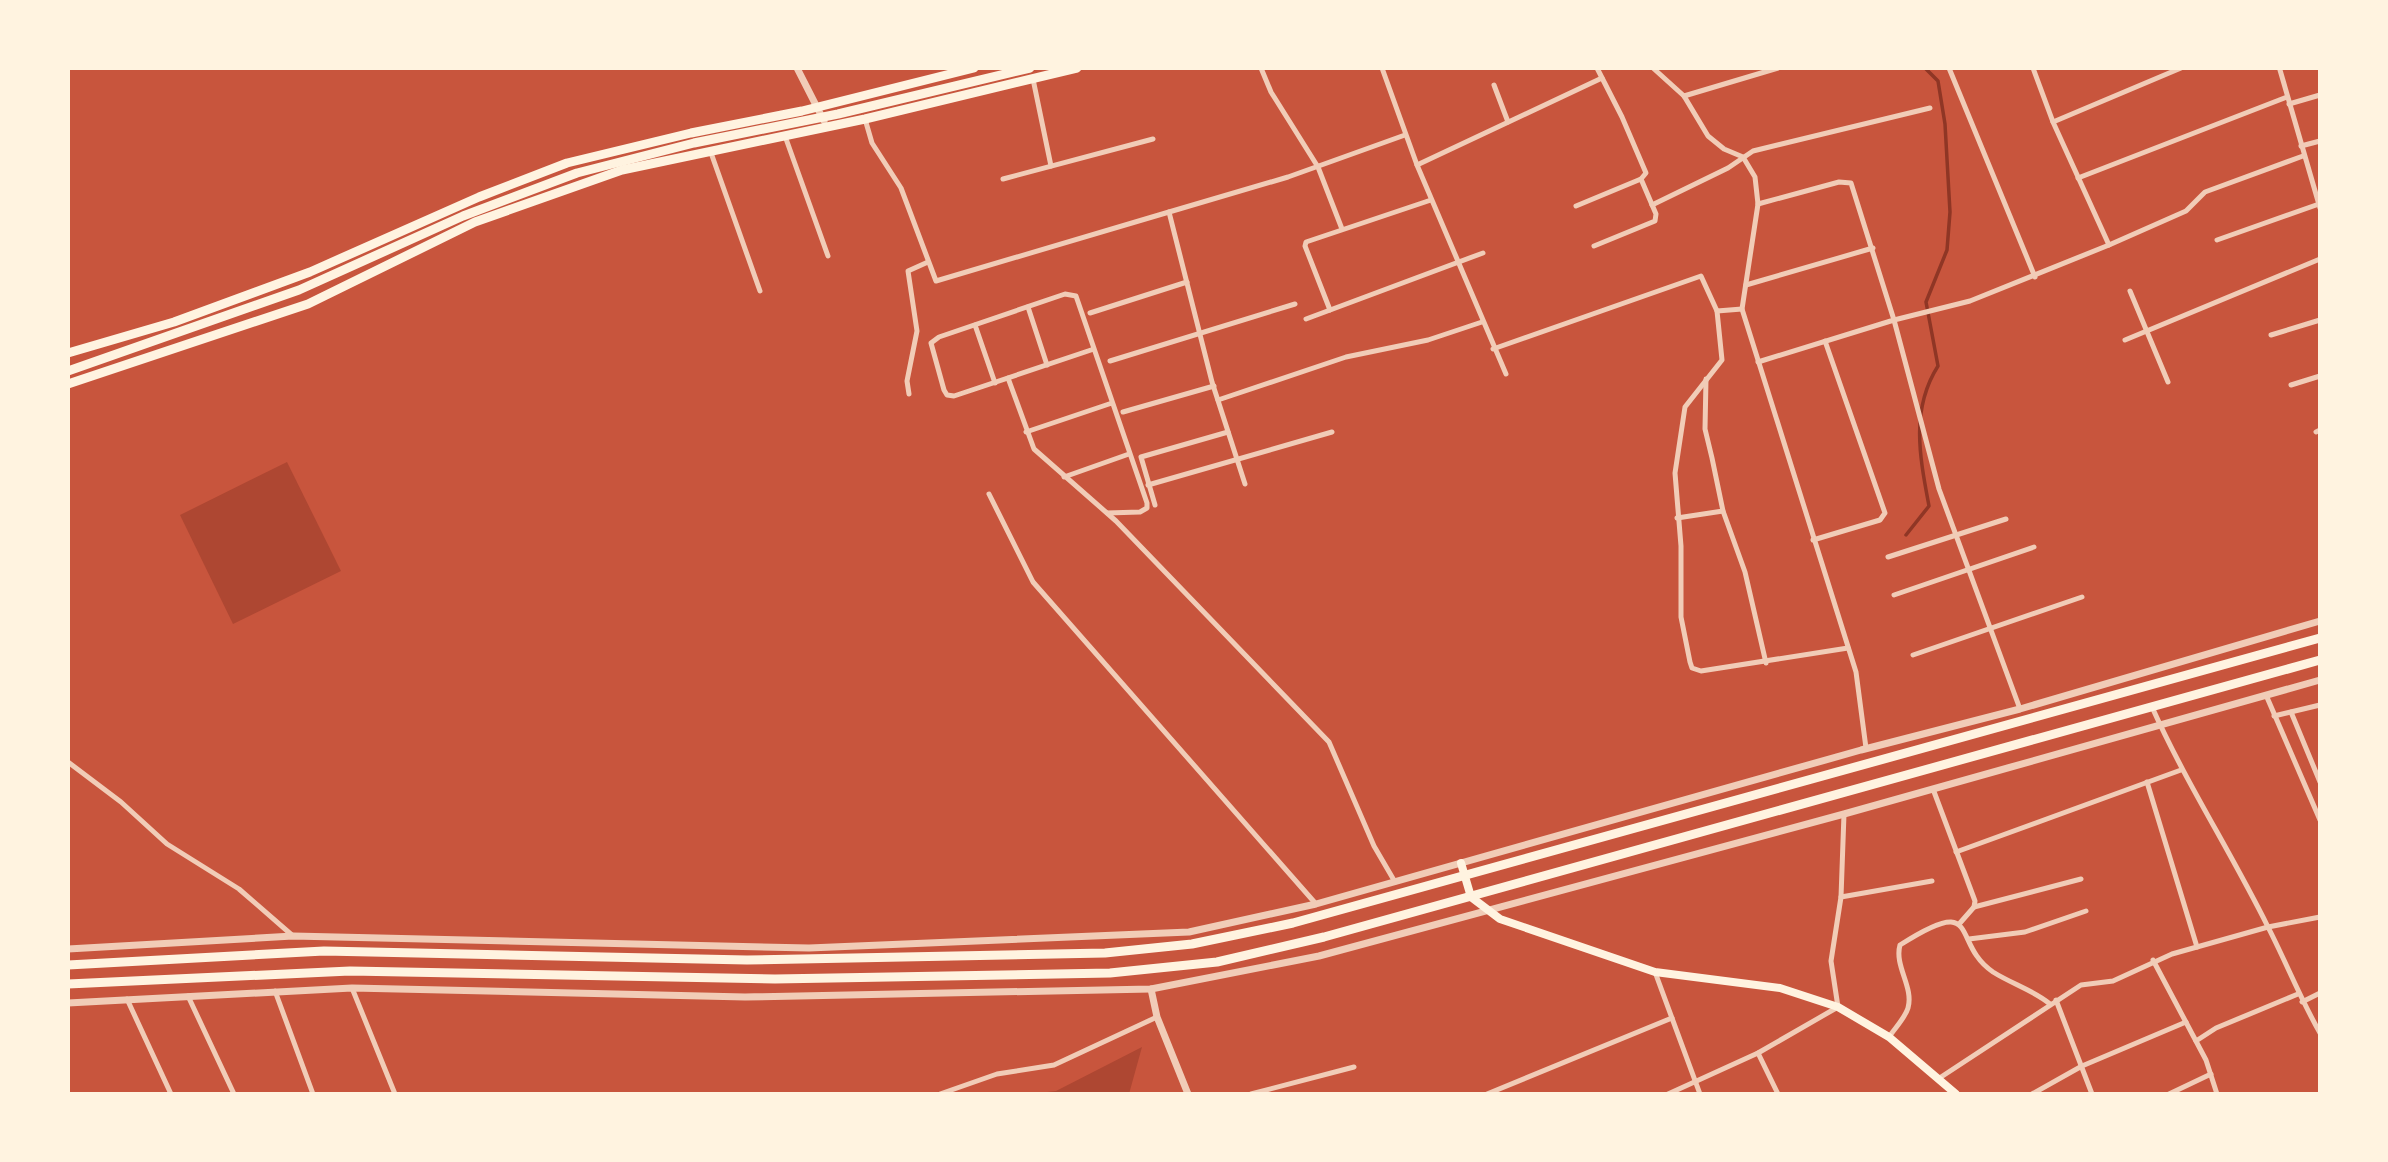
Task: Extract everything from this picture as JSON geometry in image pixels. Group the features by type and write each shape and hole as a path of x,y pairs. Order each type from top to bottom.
{"main road":[{"path":"68,353 174,322 310,272 491,192 567,163 818,107 974,68"},
{"path":"68,371 299,290 463,216 577,173 694,143 822,117 1030,68"},
{"path":"68,384 307,304 475,222 622,170 866,119 1077,68"},
{"path":"68,965 324,951 747,960 1105,953 1192,944 1259,931 1465,876 2320,638"},
{"path":"68,984 349,971 762,979 1110,973 1217,962 1471,897 2320,660"},
{"path":"1461,863 1471,897 1484,909 1520,928 1655,972 1780,988 1838,1007 1889,1037 1956,1094"}],"street":[{"path":"797,68 827,127"},
{"path":"1261,68 1271,92 1318,167 1342,229"},
{"path":"1382,68 1431,200 1506,374"},
{"path":"1576,206 1645,176 1645,169 1597,68"},
{"path":"1654,68 1684,96 1714,142 1743,157 1755,177 1758,204 1742,309 1856,672 1867,748"},
{"path":"1684,96 1778,68"},
{"path":"1949,68 2035,277"},
{"path":"2032,68 2053,122 2109,244"},
{"path":"2053,122 2181,68"},
{"path":"2217,240 2319,206 2287,97 2282,69"},
{"path":"1417,165 1602,78"},
{"path":"1033,79 1051,166"},
{"path":"1494,85 1508,122"},
{"path":"2289,104 2320,94"},
{"path":"2078,178 2287,97"},
{"path":"1652,205 1728,168 1753,151 1930,108"},
{"path":"866,119 872,143 901,188 934,279 940,281 1318,167 1405,135"},
{"path":"785,136 828,256"},
{"path":"1003,179 1153,139"},
{"path":"2301,146 2320,141"},
{"path":"709,150 760,291"},
{"path":"1758,362 1894,320 1970,301 2035,277 2186,211 2205,192 2303,156"},
{"path":"1594,246 1656,221 1641,179"},
{"path":"1758,204 1839,182 1851,183 1894,320 1939,489 2020,709"},
{"path":"1330,310 1305,246 1310,240 1431,200"},
{"path":"1169,212 1214,386 1245,484"},
{"path":"1746,285 1873,248"},
{"path":"1306,319 1483,253"},
{"path":"2125,340 2320,259"},
{"path":"909,394 907,380 917,331 917,315 908,271 928,262"},
{"path":"1493,349 1701,276 1717,311 1722,360 1685,407 1675,473 1681,546 1681,617 1692,668 1702,671 1766,663 1848,648"},
{"path":"1090,313 1186,282"},
{"path":"2130,291 2168,382"},
{"path":"1094,349 954,396 947,395 944,390 931,343 939,337 1065,294 1076,296 1094,349 1147,508 1140,512 1107,513"},
{"path":"1110,360 1295,304"},
{"path":"1028,307 1047,365"},
{"path":"1717,311 1742,309"},
{"path":"2271,335 2320,320"},
{"path":"1218,400 1354,355 1428,340 1482,322"},
{"path":"975,325 995,383"},
{"path":"1813,540 1880,520 1885,513 1825,341"},
{"path":"2291,385 2320,376"},
{"path":"1008,378 1034,449 1107,513 1329,742 1374,846 1395,882"},
{"path":"1706,379 1706,429 1723,511 1745,572 1766,663"},
{"path":"1123,412 1214,386"},
{"path":"1026,432 1112,403"},
{"path":"1155,505 1140,461 1144,454 1228,432"},
{"path":"1148,485 1332,432"},
{"path":"1064,477 1129,454"},
{"path":"989,494 1033,582 1316,904"},
{"path":"1677,518 1723,511"},
{"path":"1888,557 2006,519"},
{"path":"1894,595 2034,547"},
{"path":"1913,655 2082,597"},
{"path":"68,949 293,936 809,948 1189,932 1316,904 1867,748 2020,709 2320,621"},
{"path":"68,1003 352,988 745,997 1151,989 1319,956 1484,909 1844,814 2320,680"},
{"path":"2266,695 2320,820"},
{"path":"2274,716 2320,705"},
{"path":"2152,707 2181,770 2268,927 2298,994 2320,1033"},
{"path":"2291,712 2320,782"},
{"path":"68,762 121,802 167,844 239,889 293,936"},
{"path":"1956,852 2181,770"},
{"path":"2147,782 2197,947"},
{"path":"1933,789 1974,894 1974,907"},
{"path":"1668,1094 1758,1053 1838,1007 1830,961 1841,897 1844,814"},
{"path":"1889,1037 1907,1010 1909,1002 1900,959 1900,945 1930,928 1960,923 1974,907 2081,879"},
{"path":"1841,897 1932,881"},
{"path":"1969,939 2025,932 2086,911"},
{"path":"1938,1079 2081,985 2113,981 2153,960 2268,927 2320,917"},
{"path":"1960,923 1992,971 2050,1004"},
{"path":"2153,960 2196,1041 2217,1094"},
{"path":"1655,972 1700,1094"},
{"path":"352,988 395,1094"},
{"path":"1151,989 1157,1017 1188,1094"},
{"path":"275,991 313,1094"},
{"path":"2302,1002 2320,993"},
{"path":"2196,1041 2227,1023 2298,994"},
{"path":"188,996 233,1094"},
{"path":"127,999 171,1094"},
{"path":"2056,1000 2092,1094"},
{"path":"940,1094 996,1074 1054,1065 1157,1017"},
{"path":"1487,1094 1672,1018"},
{"path":"2032,1094 2082,1066 2186,1022"},
{"path":"1758,1053 1778,1094"},
{"path":"1251,1094 1354,1067"},
{"path":"2169,1094 2211,1074"}],"shaded area":[{"path":"287,462 341,571 233,624 180,515"},
{"path":"1142,1047 1129,1094 1029,1094 1056,1091"}],"waterway":[{"path":"1906,535 1929,506 1921,452 1920,417 1929,383 1938,366 1926,302 1947,250 1950,212 1945,124 1938,81 1925,68"}]}
